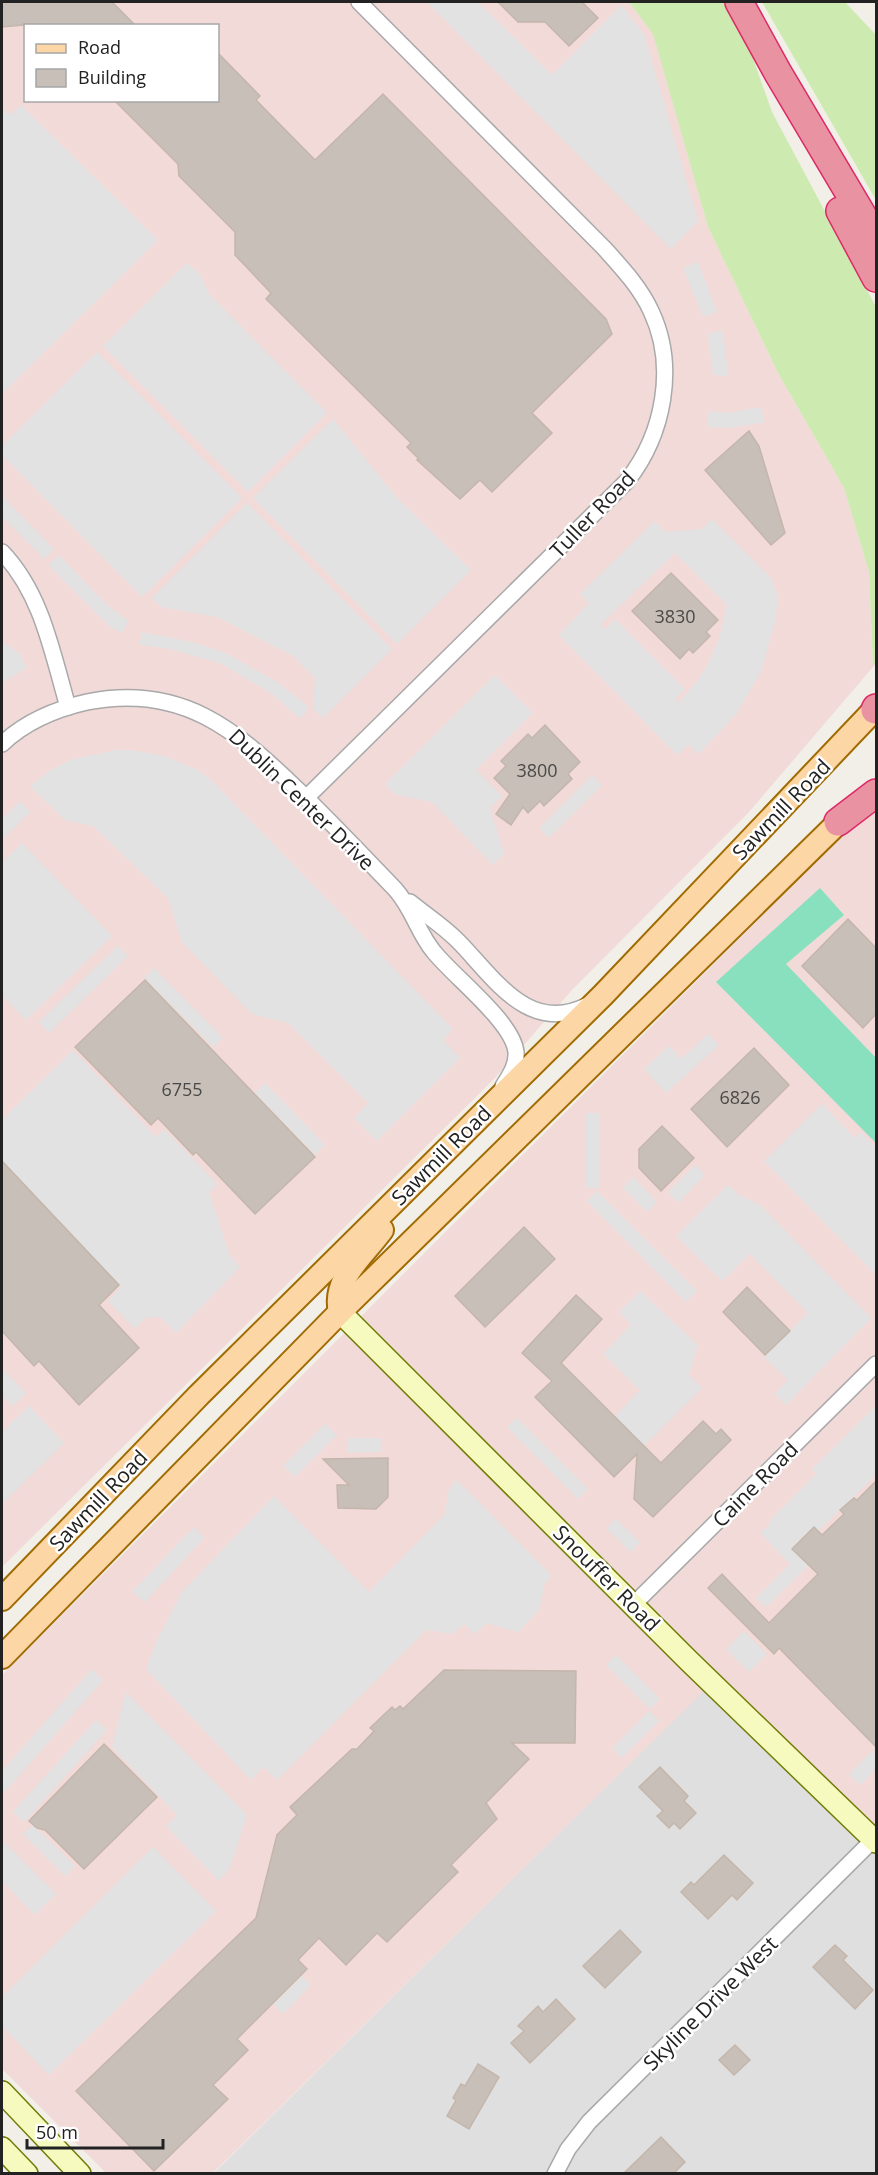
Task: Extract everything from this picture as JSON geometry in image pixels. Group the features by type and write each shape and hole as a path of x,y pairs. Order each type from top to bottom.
{"highway":[{"path":"739,2 778,73 876,238"},
{"path":"778,73 809,151 876,278"},
{"path":"838,822 876,793"}],"main road":[{"name":"Sawmill Road","path":"2,1599 200,1395 603,995 876,708"},
{"name":"Sawmill Road","path":"2,1657 340,1312 876,784"},
{"path":"340,1312 338,1291 346,1275 434,1162"},
{"name":"Snouffer Road","path":"340,1312 633,1605 875,1840"},
{"path":"2,2092 80,2174"},
{"path":"2,2148 27,2174"}],"street":[{"name":"Tuller Road","path":"306,798 627,481 643,458 656,429 664,382 657,328 651,312 633,281 604,248 359,2"},
{"path":"2,552 19,572 37,605 68,707"},
{"name":"Dublin Center Drive","path":"2,744 36,720 68,707 107,699 139,698 191,710 222,724 244,740 306,798 395,889 414,913 431,950 502,1024 513,1039 516,1058 513,1069 480,1117"},
{"name":"Dublin Center Drive","path":"395,889 449,932 505,990 526,1008 545,1014 565,1014 585,1007 603,995"},
{"name":"Caine Road","path":"633,1605 876,1364"},
{"name":"Skyline Drive West","path":"555,2174 568,2149 589,2122 875,1840"}],"shaded area":[{"path":"2,2 629,2 653,33 708,227 778,373 844,488 869,572 873,667 749,812 572,990 495,1078 2,1567"},
{"path":"427,2 478,2 552,75 621,5 644,34 698,221 671,249"},
{"path":"21,105 158,240 2,394 2,114 5,110 10,115"},
{"path":"698,262 717,312 703,317 683,268"},
{"path":"187,263 200,275 209,294 327,413 248,492 103,346"},
{"path":"722,330 728,376 713,375 708,334"},
{"path":"97,352 242,498 142,597 2,455 2,446"},
{"path":"760,407 765,422 728,428 707,427 709,411 727,413"},
{"path":"333,419 398,499 471,570 397,644 253,498"},
{"path":"2,496 54,549 44,559 2,516"},
{"path":"247,503 392,649 323,718 313,709 315,678 293,656 217,617 161,607 152,598"},
{"path":"712,519 772,579 778,598 775,622 761,671 737,713 699,754 688,745 677,755 559,635 589,603 580,594 655,521 665,532 702,529","holes":["675,553 727,605 719,639 710,660 699,679 678,703 675,699 685,689 615,619 605,629 600,625"]},
{"path":"59,555 107,605 129,621 122,633 110,627 48,565"},
{"path":"142,632 196,643 226,653 280,684 309,707 300,719 272,694 222,664 170,649 139,645"},
{"path":"2,641 21,655 26,668 2,683"},
{"path":"495,675 533,713 476,770 502,796 490,808 504,854 493,865 432,802 396,795 385,784"},
{"path":"116,750 131,750 165,756 196,769 210,779 453,1029 443,1040 460,1058 377,1141 354,1118 368,1103 288,1023 252,1014 182,942 168,898 93,826 65,820 30,786 49,771 70,760"},
{"path":"592,775 602,785 549,838 539,828"},
{"path":"20,801 30,812 2,840 2,819"},
{"path":"876,809 876,1853 709,1686 213,2173 106,2173 2,2069 2,1675 843,835"},
{"path":"22,843 112,936 26,1020 2,995 2,862"},
{"path":"118,946 128,956 49,1033 39,1022"},
{"path":"154,968 223,1038 213,1047 144,978"},
{"path":"708,1034 719,1045 666,1093 644,1069 669,1046 681,1059"},
{"path":"73,1050 156,1137 164,1129 217,1184 209,1193 230,1256 240,1267 176,1333 160,1317 145,1318 135,1329 108,1301 121,1287 2,1161 2,1120"},
{"path":"265,1083 325,1145 315,1155 255,1093"},
{"path":"822,1104 855,1138 861,1132 876,1148 876,1275 764,1161"},
{"path":"586,1113 599,1113 599,1188 586,1188"},
{"path":"695,1165 705,1175 678,1203 668,1192"},
{"path":"633,1177 657,1202 647,1212 623,1188"},
{"path":"728,1185 739,1195 759,1204 871,1318 786,1405 775,1394 788,1380 764,1357 808,1313 750,1254 722,1281 676,1236"},
{"path":"597,1191 697,1291 686,1302 587,1201"},
{"path":"640,1291 698,1345 689,1375 702,1388 644,1446 615,1416 640,1390 603,1354 631,1325 619,1312"},
{"path":"3,1370 26,1393 13,1406 2,1395"},
{"path":"29,1406 64,1443 2,1504 2,1432"},
{"path":"876,1406 876,1475 818,1531 814,1527 809,1565 766,1607 756,1598 790,1564 760,1533 816,1474 812,1469"},
{"path":"517,1418 588,1489 578,1499 507,1427"},
{"path":"325,1424 337,1435 295,1477 283,1466"},
{"path":"347,1438 381,1438 382,1452 347,1453"},
{"path":"457,1480 552,1576 545,1583 539,1610 518,1632 486,1623 475,1634 464,1624 453,1634 426,1630 277,1780 263,1767 251,1780 146,1669 158,1638 182,1592 274,1496 369,1592 445,1514 449,1489"},
{"path":"616,1519 640,1542 631,1552 606,1528"},
{"path":"194,1527 204,1538 145,1602 132,1592"},
{"path":"744,1631 767,1654 749,1672 726,1649"},
{"path":"616,1655 660,1699 650,1709 606,1665"},
{"path":"92,1669 103,1680 2,1795 2,1771"},
{"path":"709,1685 876,1853 876,2173 213,2174"},
{"path":"126,1692 247,1815 230,1868 219,1881 166,1826 177,1815 112,1747"},
{"path":"649,1711 659,1721 622,1758 612,1748"},
{"path":"96,1720 107,1730 24,1822 13,1812"},
{"path":"874,1749 876,1769 860,1785 849,1774"},
{"path":"33,1825 75,1866 65,1876 23,1834"},
{"path":"2,1840 56,1894 35,1915 2,1881"},
{"path":"153,1847 216,1911 49,2075 2,2026 2,1997"},
{"path":"302,1976 311,1985 283,2014 273,2004"}],"green space":[{"path":"629,2 724,2 750,50 772,112 876,307 876,663 873,667 869,572 844,488 778,373 708,227 653,34"},
{"path":"762,2 845,2 876,35 876,200"},
{"path":"820,888 844,915 786,964 876,1058 876,1143 716,982"}],"building":[{"path":"2,2 112,2 134,24 24,24 2,27"},
{"path":"498,2 582,2 598,18 569,46 545,22 518,22"},
{"path":"219,54 260,96 256,100 315,160 383,94 606,319 612,334 532,413 552,433 492,492 480,480 460,499 417,460 419,459 407,447 411,443 266,299 271,293 235,255 235,232 179,176 178,164 116,102 219,102"},
{"path":"749,431 759,446 785,533 771,545 705,470"},
{"path":"671,573 718,620 706,632 710,636 693,653 689,649 680,659 632,611"},
{"path":"545,725 580,762 568,774 572,779 544,806 540,801 528,813 523,807 511,825 496,814 510,794 494,778 506,766 501,761 528,734 532,738"},
{"path":"848,919 876,948 876,1014 863,1028 802,966"},
{"path":"145,980 315,1157 255,1214 196,1152 193,1155 158,1118 151,1125 75,1047"},
{"path":"754,1048 789,1085 727,1147 691,1109"},
{"path":"662,1126 694,1158 661,1191 639,1168 639,1149"},
{"path":"2,1161 119,1285 99,1305 139,1348 79,1405 39,1361 34,1366 2,1331"},
{"path":"524,1227 555,1259 485,1327 455,1296"},
{"path":"747,1287 790,1331 765,1355 723,1312"},
{"path":"576,1295 602,1319 561,1363 661,1463 703,1421 716,1434 721,1429 731,1440 653,1517 634,1499 637,1454 614,1477 535,1397 552,1381 522,1353"},
{"path":"388,1458 388,1497 376,1509 338,1508 337,1485 349,1485 323,1459"},
{"path":"876,1481 876,1747 779,1648 774,1654 708,1588 722,1574 769,1623 818,1574 792,1549 814,1527 822,1535 844,1514 840,1510 854,1498 857,1500"},
{"path":"444,1670 576,1671 575,1743 512,1743 529,1759 486,1803 497,1819 451,1865 458,1872 387,1942 377,1933 346,1965 319,1938 298,1960 307,1969 237,2039 248,2050 213,2085 228,2099 154,2171 76,2091 256,1918 277,1835 297,1815 290,1807 352,1749 357,1749 374,1731 370,1728 392,1707 395,1710 400,1706 403,1709"},
{"path":"104,1744 157,1797 84,1869 45,1830 37,1828 29,1821"},
{"path":"660,1767 688,1796 684,1801 696,1813 680,1829 674,1823 669,1828 657,1816 663,1811 639,1787"},
{"path":"724,1855 753,1883 737,1900 732,1895 708,1919 681,1892 691,1882 694,1885"},
{"path":"620,1930 641,1952 605,1988 583,1966"},
{"path":"835,1945 847,1956 843,1960 873,1990 855,2009 813,1967"},
{"path":"556,1999 575,2019 530,2063 511,2043 524,2031 518,2026 538,2006 543,2012"},
{"path":"735,2045 750,2060 734,2075 719,2060"},
{"path":"478,2064 499,2077 469,2129 447,2116 456,2100 453,2098 461,2084 465,2086"},
{"path":"661,2137 685,2162 673,2174 623,2174"}]}
